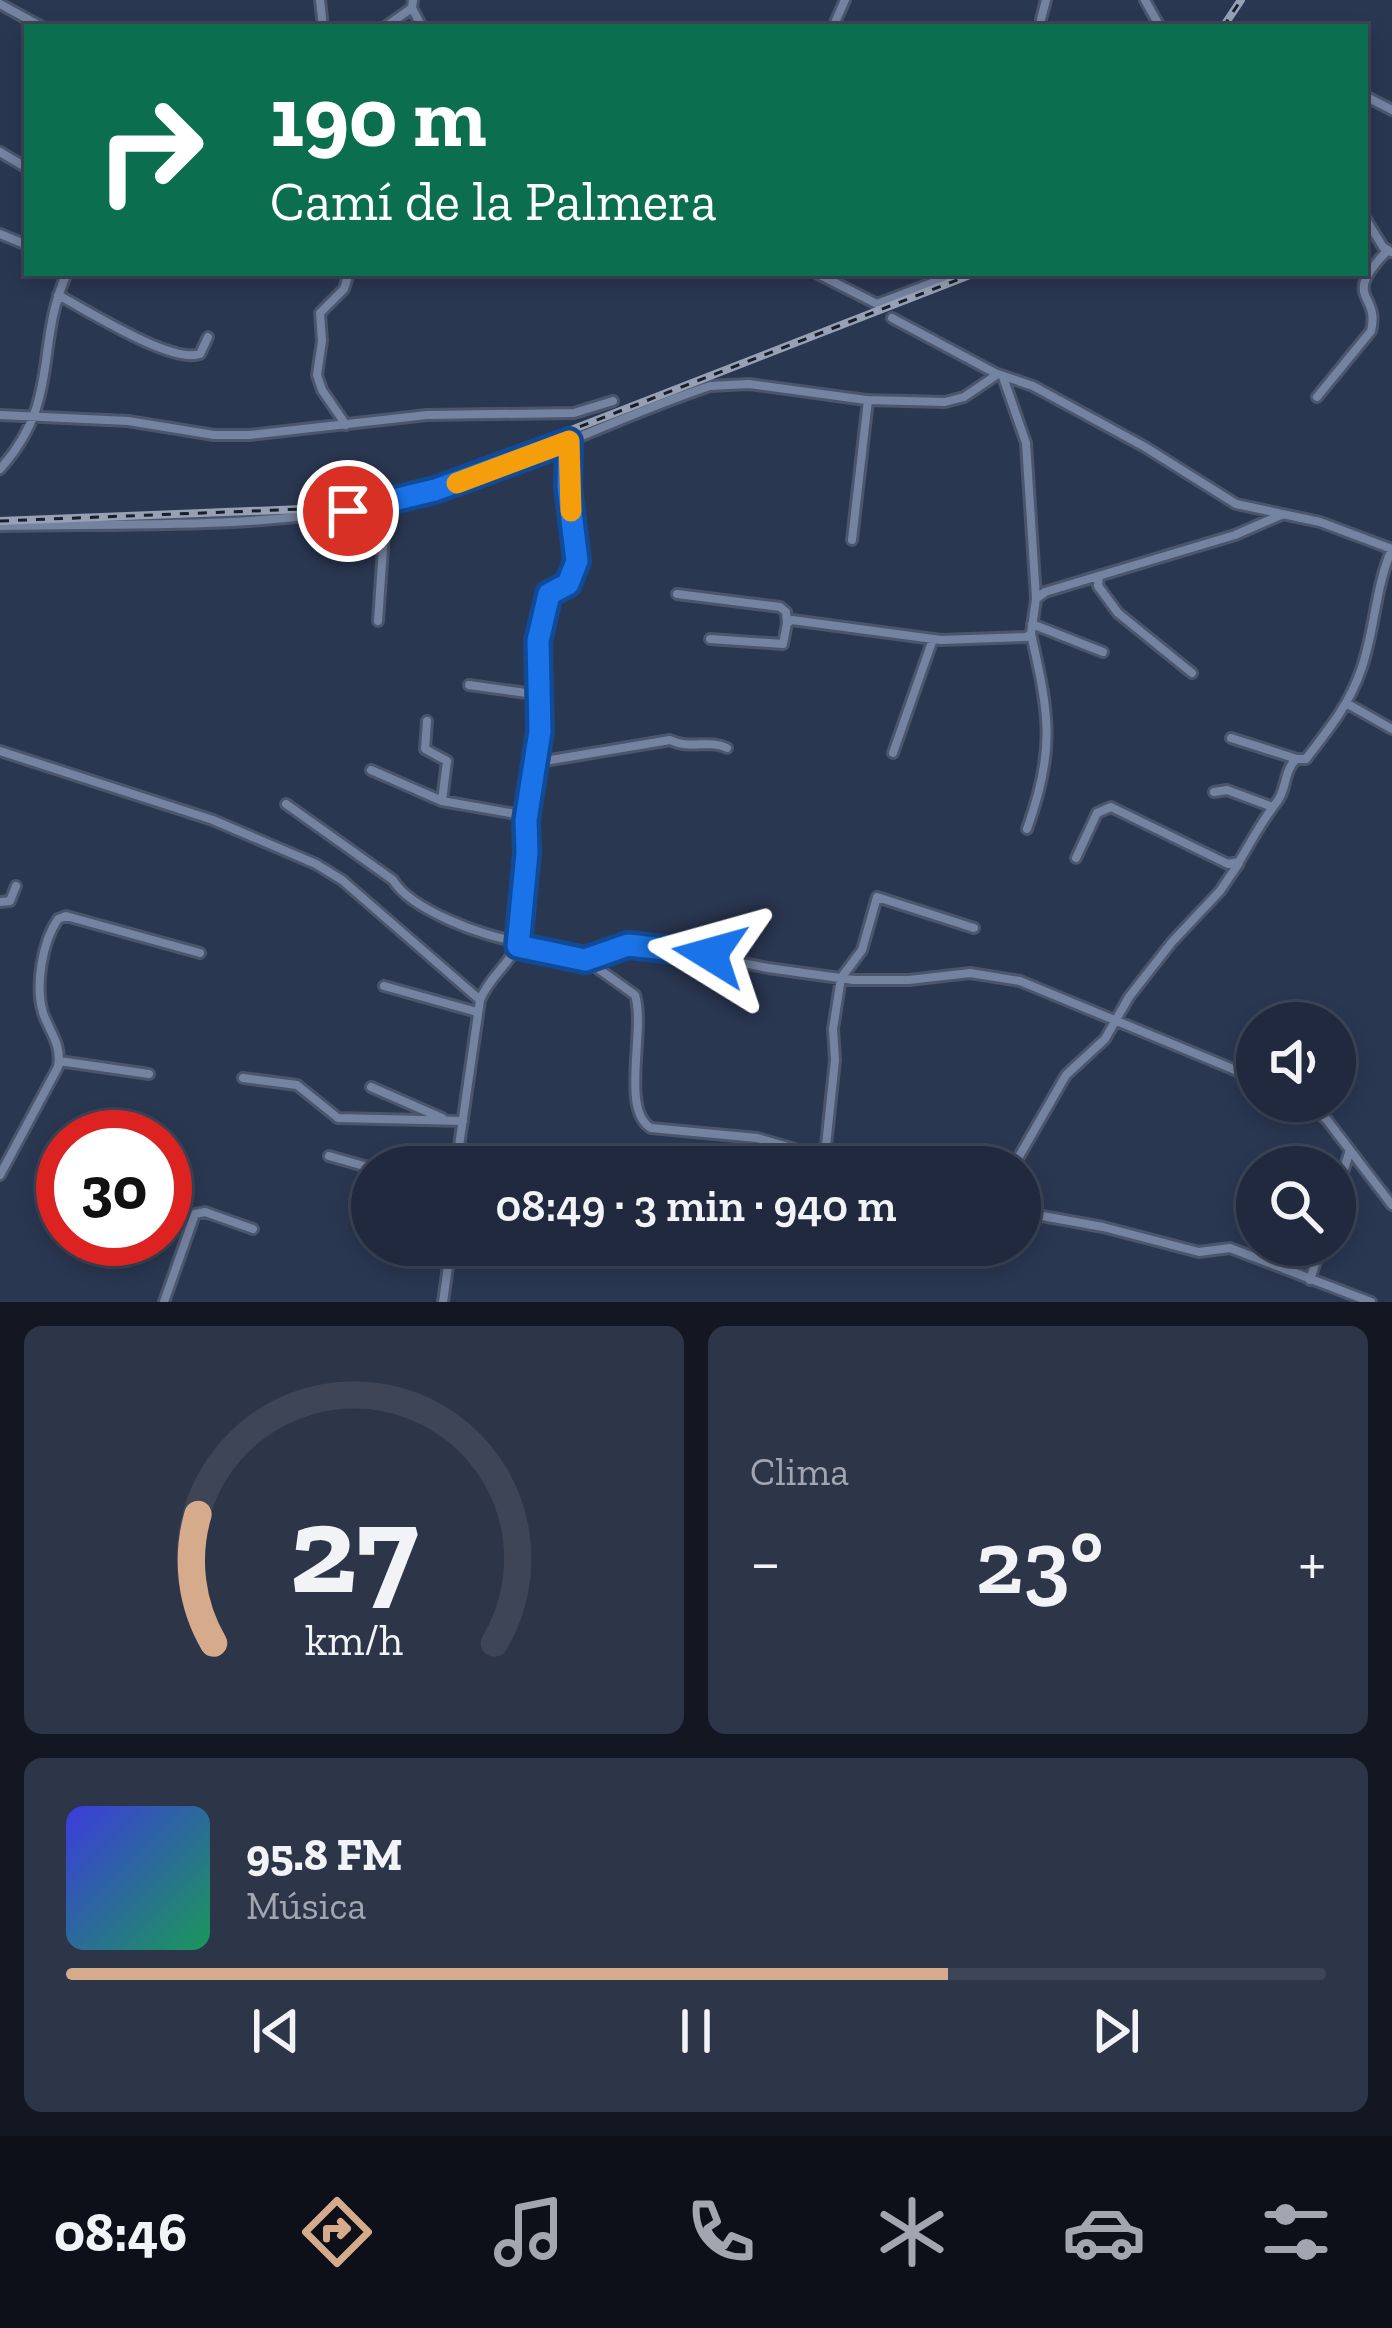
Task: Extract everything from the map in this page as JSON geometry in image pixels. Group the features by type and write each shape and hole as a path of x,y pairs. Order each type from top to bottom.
{"street":[{"path":"1041,19 1046,0"},
{"path":"0,4 37,24"},
{"path":"390,24 413,4"},
{"path":"1368,222 1390,251 1368,274"},
{"path":"0,469 36,416 58,295 66,276"},
{"path":"346,425 317,376 320,313 344,289 348,276"},
{"path":"822,276 878,304 950,276"},
{"path":"1317,397 1371,331 1374,322 1362,292 1366,276"},
{"path":"58,295 189,357 200,354 208,337"},
{"path":"892,317 1145,447 1235,504 1320,522 1392,549 1383,569 1361,670 1337,722 1306,760 1231,738"},
{"path":"0,526 288,519 435,490 725,383 868,400 954,402 1000,375"},
{"path":"1000,375 1026,443 1036,599 1032,629 1050,722 1045,774 1028,829"},
{"path":"852,540 868,400"},
{"path":"0,416 128,422 214,435 289,433 474,413 574,413 613,401"},
{"path":"459,1146 480,1000 489,979 518,944 526,816 540,731 542,610 549,594 568,584 577,561 568,487 569,441"},
{"path":"378,621 386,503"},
{"path":"1036,599 1045,592 1235,535 1282,514"},
{"path":"1099,576 1098,586 1118,613 1192,674"},
{"path":"677,594 780,607 786,612 783,644 710,639"},
{"path":"787,622 933,639 1026,637 1032,629"},
{"path":"1032,629 1103,652"},
{"path":"893,753 933,639"},
{"path":"470,685 541,695"},
{"path":"1346,703 1392,729"},
{"path":"427,721 425,749 447,761 442,801"},
{"path":"533,763 670,740 680,745 713,741 727,748"},
{"path":"0,751 214,820 316,864 342,880 480,1000"},
{"path":"1025,1146 1066,1075 1105,1039 1144,979 1220,891 1278,802 1288,766 1298,759"},
{"path":"371,770 442,801 526,816"},
{"path":"1214,792 1227,790 1271,807"},
{"path":"286,805 424,907 504,940 585,960 635,995 639,1030 636,1109 651,1128 758,1138 790,1146"},
{"path":"1076,858 1097,813 1111,807 1228,864 1239,862"},
{"path":"0,902 7,904 16,886"},
{"path":"826,1146 835,1060 832,1029 841,978 862,950 877,897 974,928"},
{"path":"0,1175 59,1061 40,990 46,946 58,919 66,916 200,953"},
{"path":"585,960 628,945 657,946 841,978 882,981 998,975 1236,1070"},
{"path":"384,986 477,1012"},
{"path":"59,1061 148,1074"},
{"path":"243,1078 297,1085 338,1118 463,1121"},
{"path":"370,1087 449,1121"},
{"path":"1329,1122 1348,1146"},
{"path":"328,1156 351,1162"},
{"path":"1356,1157 1392,1205"},
{"path":"164,1302 195,1214 205,1212 253,1229"},
{"path":"1041,1216 1199,1252 1231,1248 1371,1302"},
{"path":"443,1302 448,1266"},
{"path":"1310,1280 1314,1266"}],"railway":[{"path":"1225,24 1241,0"},
{"path":"0,521 328,508 409,493 967,276"}],"slow traffic":[{"path":"457,483 569,441 571,511"}],"route":[{"path":"348,511 435,490 569,441 568,487 577,561 568,584 549,594 542,610 540,731 526,820 518,946 585,960 628,945 710,954"}]}
